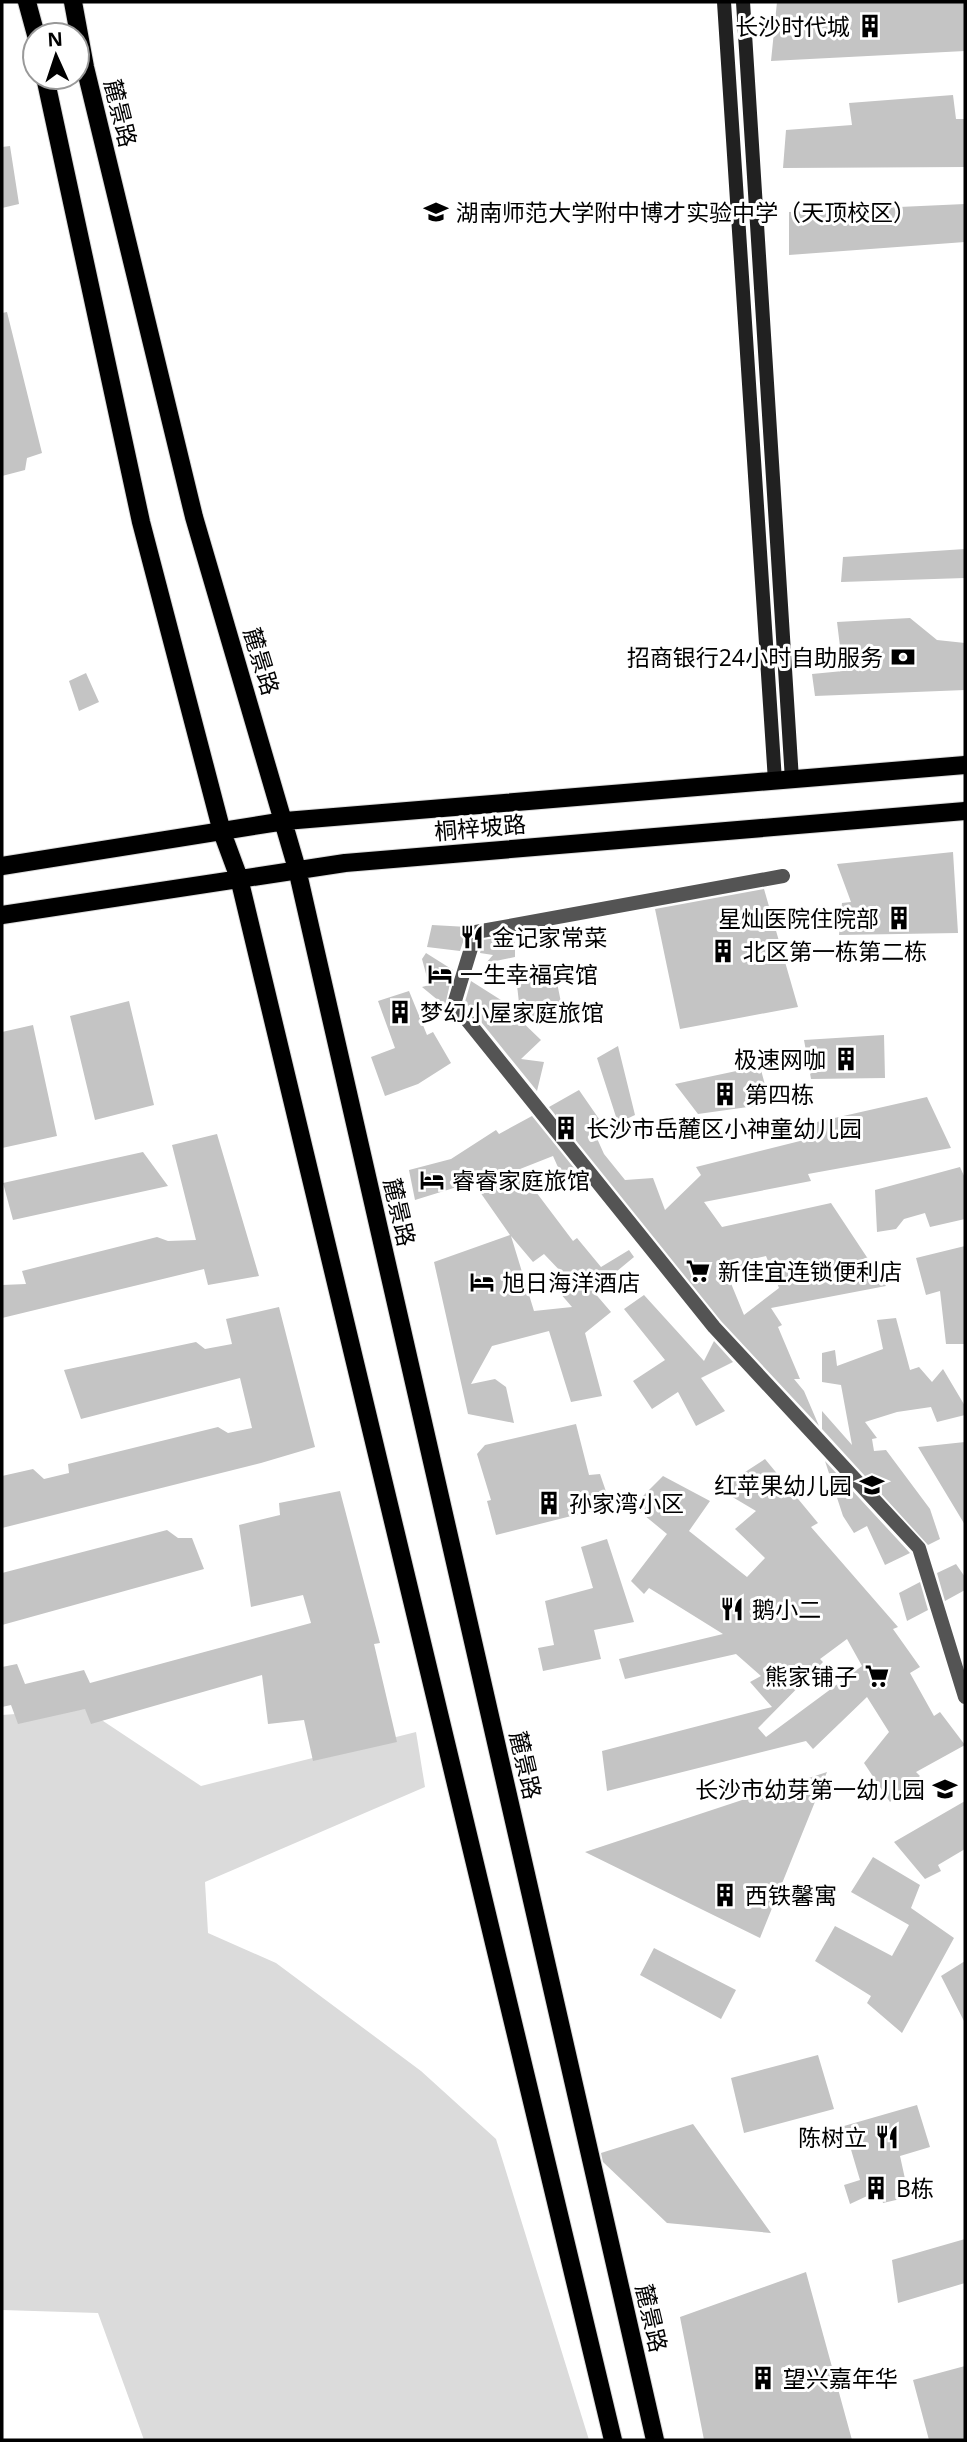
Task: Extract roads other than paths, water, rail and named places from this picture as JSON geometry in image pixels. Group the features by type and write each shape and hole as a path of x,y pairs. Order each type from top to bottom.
{"main road":[{"path":"27,2 32,21"},
{"name":"麓景路","path":"73,2 85,67 194,517 297,869 655,2440"},
{"path":"48,91 141,522 222,832 239,878 613,2440"},
{"name":"桐梓坡路","path":"2,866 285,821 965,765"},
{"name":"桐梓坡路","path":"2,915 297,869 965,811"}],"street":[{"path":"724,2 784,780"},
{"path":"743,2 784,780"},
{"path":"783,876 476,932 454,1004 714,1326 919,1548 965,1697"}],"place":[{"name":"长沙时代城","path":"870,26"},
{"name":"湖南师范大学附中博才实验中学（天顶校区）","path":"436,212"},
{"name":"招商银行24小时自助服务","path":"903,657"},
{"name":"星灿医院住院部","path":"899,918"},
{"name":"金记家常菜","path":"472,937"},
{"name":"北区第一栋第二栋","path":"723,951"},
{"name":"一生幸福宾馆","path":"440,974"},
{"name":"梦幻小屋家庭旅馆","path":"400,1012"},
{"name":"极速网咖","path":"846,1059"},
{"name":"第四栋","path":"725,1094"},
{"name":"长沙市岳麓区小神童幼儿园","path":"566,1128"},
{"name":"睿睿家庭旅馆","path":"432,1180"},
{"name":"新佳宜连锁便利店","path":"698,1271"},
{"name":"旭日海洋酒店","path":"482,1282"},
{"name":"红苹果幼儿园","path":"872,1485"},
{"name":"孙家湾小区","path":"549,1503"},
{"name":"鹅小二","path":"732,1609"},
{"name":"熊家铺子","path":"877,1676"},
{"name":"长沙市幼芽第一幼儿园","path":"945,1789"},
{"name":"西铁馨寓","path":"725,1895"},
{"name":"陈树立","path":"887,2137"},
{"name":"B栋","path":"876,2188"},
{"name":"望兴嘉年华","path":"763,2378"}]}
